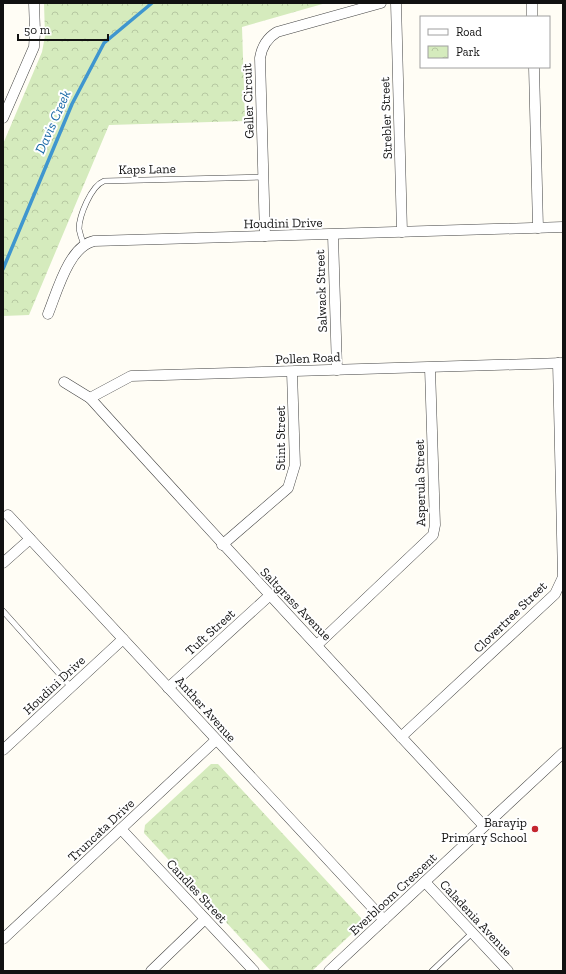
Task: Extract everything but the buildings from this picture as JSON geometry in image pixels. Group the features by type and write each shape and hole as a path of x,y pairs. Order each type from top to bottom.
{"street":[{"path":"3,118 34,47 34,3"},
{"name":"Geller Circuit","path":"265,236 260,58 265,42 277,32 381,3"},
{"name":"Strebler Street","path":"396,3 402,232"},
{"path":"532,3 532,16"},
{"path":"534,68 538,228"},
{"name":"Houdini Drive","path":"84,244 94,241 563,227"},
{"name":"Salwack Street","path":"333,235 337,370"},
{"path":"48,314 72,258 84,244"},
{"name":"Pollen Road","path":"90,398 131,376 560,363"},
{"name":"Clovertree Street","path":"401,736 555,594 560,585 563,577 560,363"},
{"name":"Asperula Street","path":"317,645 433,535 435,525 430,368"},
{"name":"Stint Street","path":"222,545 288,488 295,464 292,372"},
{"path":"64,382 90,398"},
{"name":"Saltgrass Avenue","path":"90,398 222,545 317,645 484,826"},
{"name":"Anther Avenue","path":"8,515 384,920"},
{"path":"3,563 30,539"},
{"name":"Tuft Street","path":"168,688 269,596"},
{"name":"Houdini Drive","path":"3,750 123,639"},
{"name":"Truncata Drive","path":"3,939 216,740"},
{"name":"Everbloom Crescent","path":"332,970 563,753"},
{"name":"Candles Street","path":"121,829 254,971"},
{"name":"Caladenia Avenue","path":"425,882 508,971"},
{"path":"151,971 205,919"}],"lane":[{"name":"Kaps Lane","path":"84,244 79,231 80,223 91,191 97,183 104,181 264,177"},
{"path":"3,611 71,687"},
{"path":"432,971 472,933"}],"green space":[{"path":"44,3 326,3 242,27 245,121 109,125 29,315 3,316 3,144 42,52 45,36"},
{"path":"211,764 218,764 361,918 361,925 312,971 271,971 144,833 145,825"}],"waterway":[{"name":"Davis Creek","path":"3,269 72,104 104,43 152,3"}],"place":[{"name":"Barayip Primary School","path":"535,829"}]}
